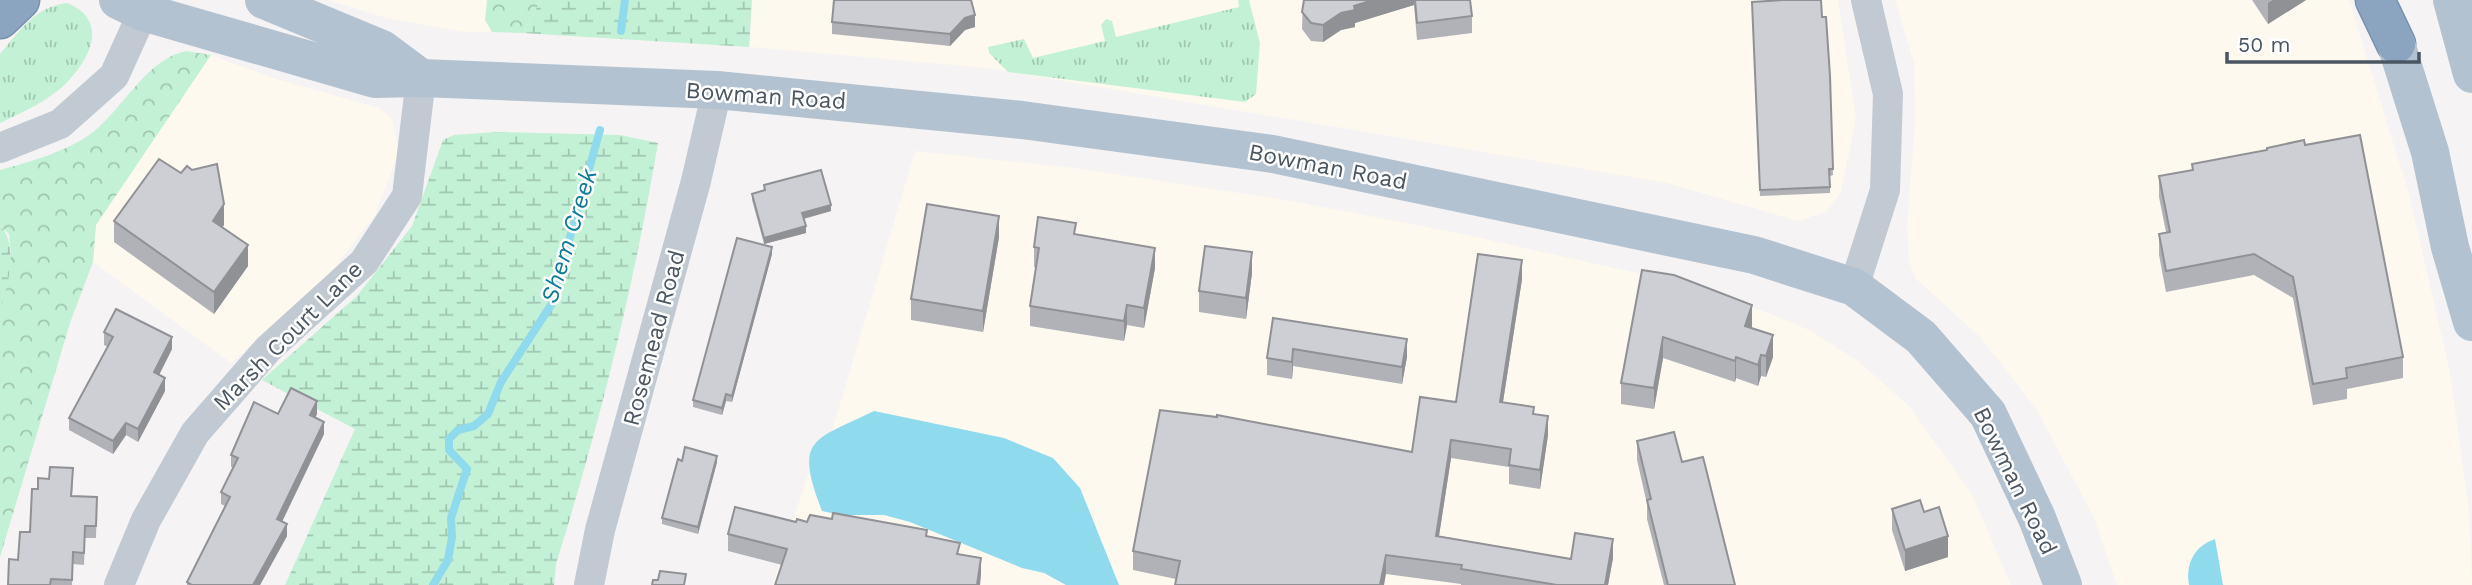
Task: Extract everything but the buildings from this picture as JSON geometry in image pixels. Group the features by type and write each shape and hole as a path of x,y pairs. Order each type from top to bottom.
{"highway":[{"path":"0,19 19,0"},
{"path":"2375,0 2396,44"},
{"path":"2382,0 2396,44"}],"main road":[{"path":"264,0 382,49 421,78"},
{"path":"2452,0 2472,74"},
{"name":"Bowman Road","path":"130,6 375,79 421,78 717,90 1022,120 1273,154 1754,255 1854,287 1921,337 1988,414 2037,518 2063,585"},
{"path":"2396,44 2430,152 2450,247 2472,322"}],"street":[{"path":"1854,287 1885,190 1888,94 1866,0"},
{"path":"0,148 60,124 114,76 130,6"},
{"name":"Marsh Court Lane","path":"119,585 146,520 195,433 268,349 364,262 407,197 421,78"},
{"name":"Rosemead Road","path":"589,585 600,530 696,181 717,90"}],"shaded area":[{"path":"328,0 497,0 492,32 464,32 386,18"},
{"path":"752,0 1838,0 1856,118 1841,192 1826,212 1798,221 1667,183 987,68 750,47"},
{"path":"1895,0 2349,0 2409,194 2450,372 2469,511 2472,585 2117,585 2094,518 2037,410 1980,337 1915,278 1909,261 1907,225 1915,122 1914,63"},
{"path":"211,55 273,78 379,108 392,119 399,152 375,215 330,274 231,363 93,262 96,225"},
{"path":"915,151 1075,168 1291,201 1458,233 1632,272 1766,312 1809,330 1858,361 1908,405 1972,494 2011,585 1119,585 1080,488 874,411 832,431"},
{"path":"809,472 815,493 840,515 884,515 910,522 1022,568 1044,573 1066,585 772,585"}],"green space":[{"path":"487,0 541,0 523,33 492,32 485,20"},
{"path":"541,0 752,0 749,47 523,33"},
{"path":"1238,0 1249,0 1260,43 1256,94 1245,102 1008,72 989,53 988,47 1024,39 1033,58 1105,41 1101,25 1106,19 1112,21 1116,37 1239,7"},
{"path":"67,3 88,18 92,28 92,38 84,60 54,94 0,123 0,54 29,21 45,9"},
{"path":"186,51 211,55 96,225 93,262 70,323 0,557 0,310 11,254 9,234 0,225 0,170 52,154 88,136 149,72 172,56"},
{"path":"496,132 620,135 658,143 638,250 614,355 556,564 554,585 285,585 355,429 262,380 357,296 412,226 443,140 454,135"},
{"path":"0,225 9,243 10,266 0,310"}],"water":[{"path":"874,411 1004,438 1053,458 1080,488 1119,585 1066,585 1044,573 1022,568 910,522 884,515 840,515 822,511 810,469 810,455 814,445 836,429"},
{"path":"2215,539 2223,585 2189,585 2193,556 2202,546"}],"waterway":[{"name":"Shem Creek","path":"621,31 625,0"},
{"name":"Shem Creek","path":"433,585 448,560 452,537 451,518 467,469 449,450 449,439 458,430 474,426 488,414 501,382 551,305 600,130"}]}
